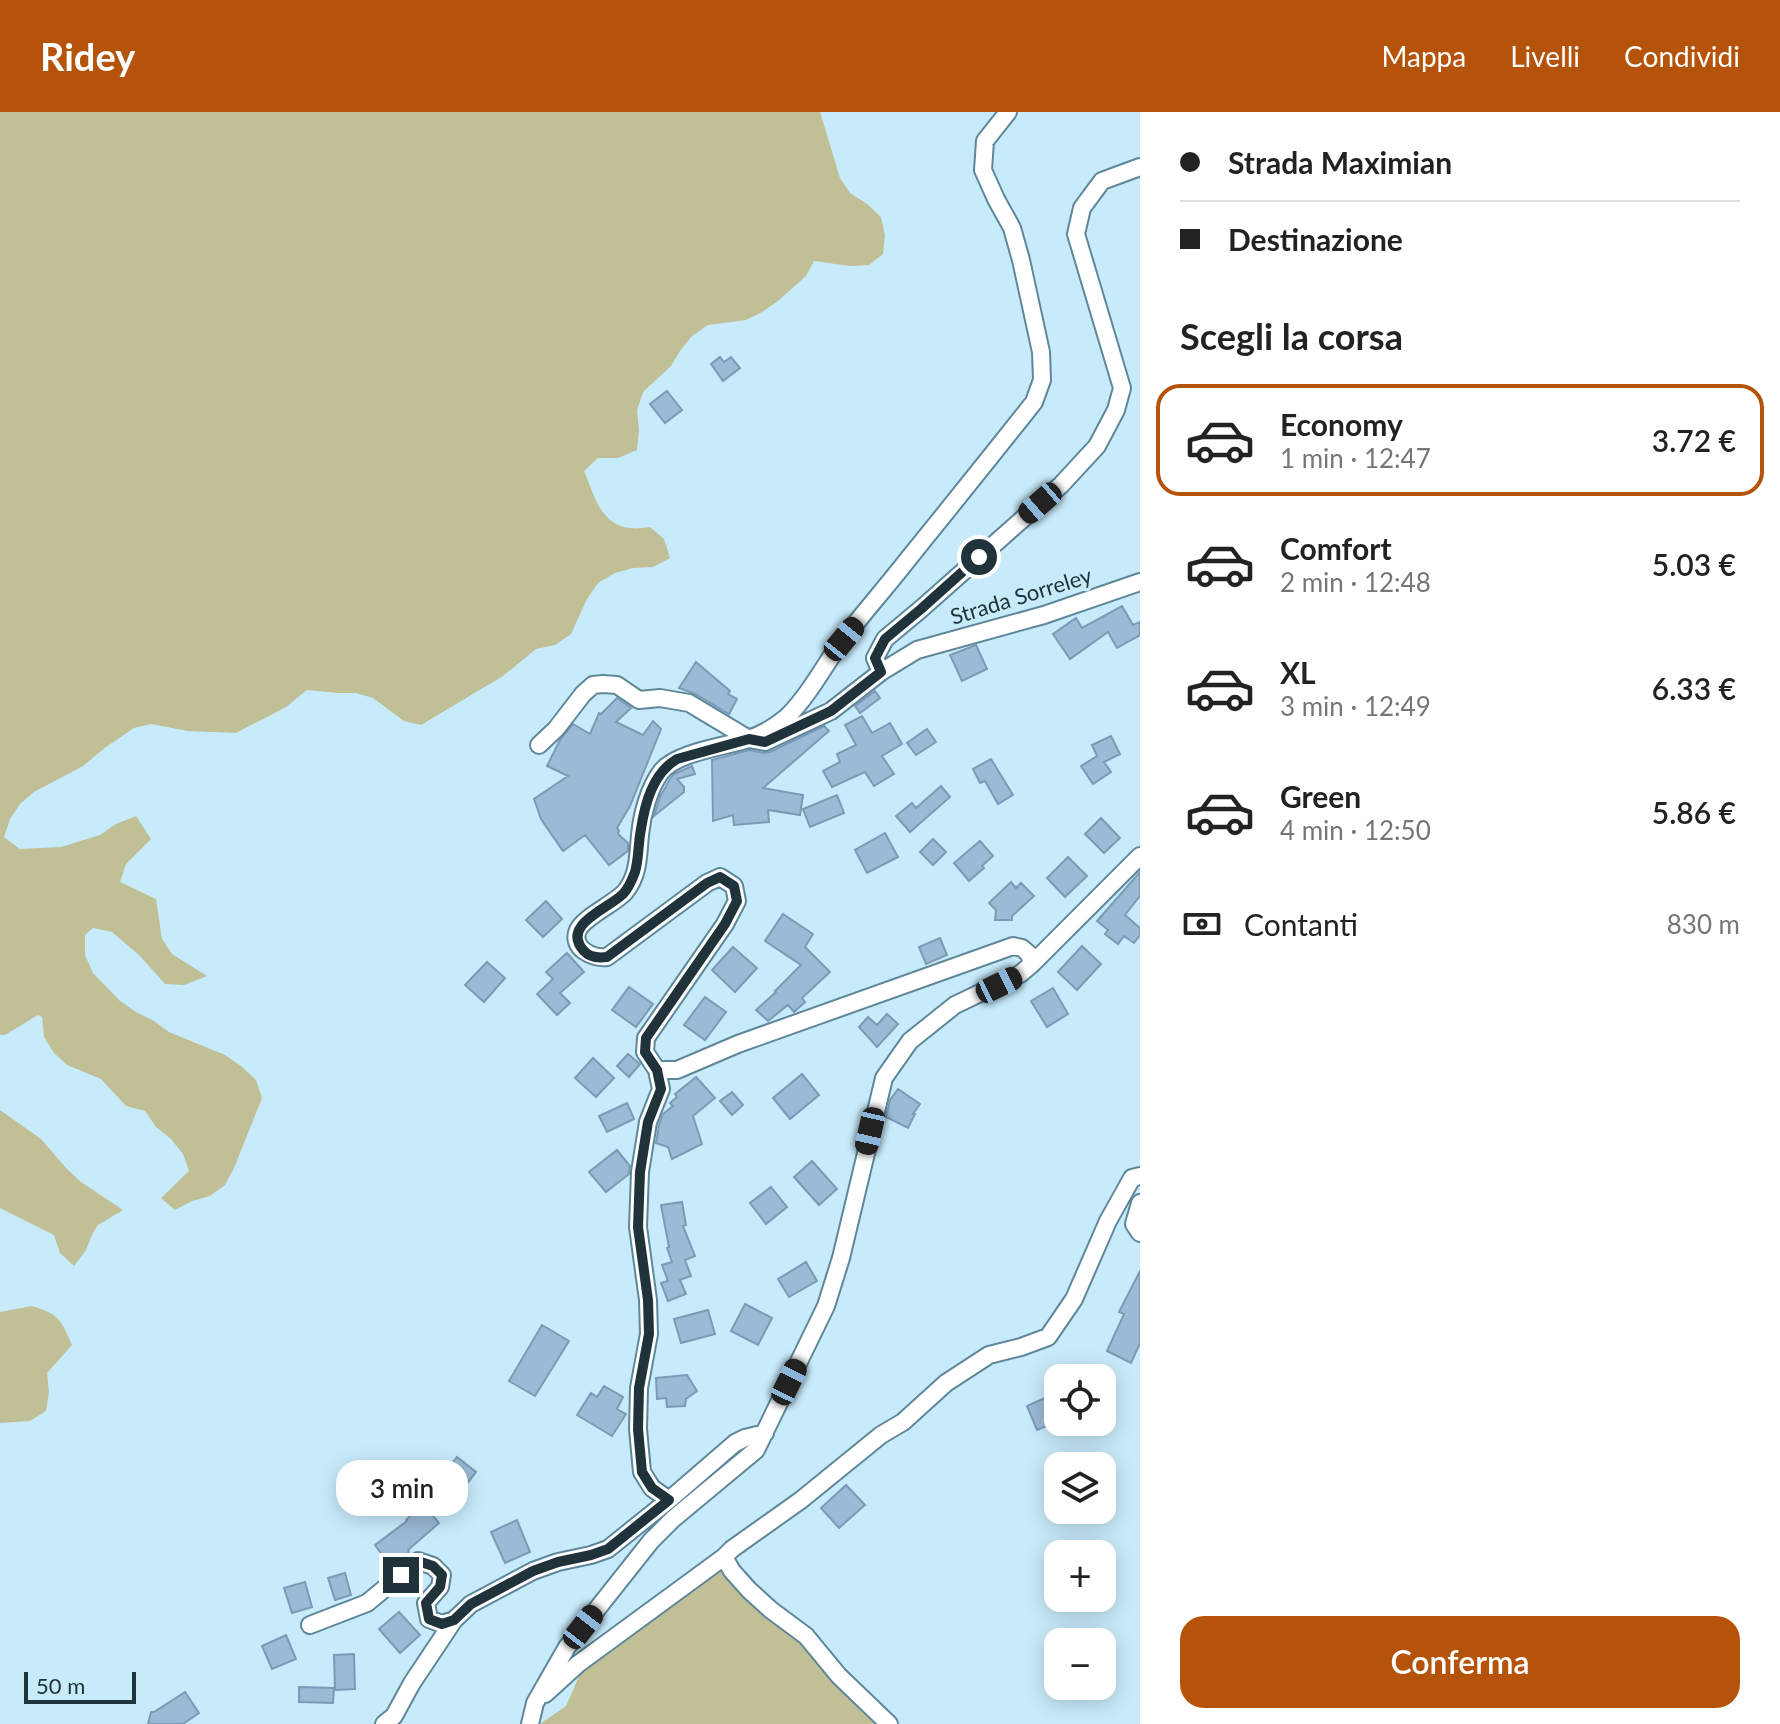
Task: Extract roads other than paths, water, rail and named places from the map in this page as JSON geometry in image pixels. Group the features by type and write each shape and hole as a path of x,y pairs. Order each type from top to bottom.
{"street":[{"path":"669,1500 652,1488 642,1472 638,1429 639,1388 649,1334 648,1300 638,1227 640,1172 648,1122 661,1089 657,1070 645,1052 646,1038 725,924 737,901 734,886 720,877 707,883 607,957 584,953 577,939 577,931 623,894 632,881 639,860 640,831 647,802 661,772 677,759 749,739 777,724 801,701 844,639 1034,402 1042,380 1041,352 1021,260 1012,228 983,170 985,141 1008,112"},
{"path":"881,672 875,658 885,639 1061,485 1097,446 1116,410 1122,388 1076,234 1082,208 1102,181 1140,167"},
{"name":"Strada Sorreley","path":"749,739 765,742 831,711 881,672 917,650 1044,615 1140,582"},
{"path":"539,745 556,729 583,694 593,685 603,684 617,685 639,700 660,698 689,703 749,739"},
{"path":"530,1724 535,1703 567,1647 651,1541 756,1450 826,1306 841,1258 884,1078 910,1041 955,1005 1020,974 1140,856"},
{"path":"657,1070 677,1070 738,1044 1013,946 1029,954 1032,964"},
{"path":"535,1703 578,1664 801,1500 881,1435 903,1422 946,1383 989,1355 1048,1337 1074,1299 1108,1221 1132,1178 1140,1176"},
{"path":"1140,1203 1134,1224 1140,1233"},
{"path":"384,1724 394,1716 454,1620 471,1604 512,1581 558,1562 608,1549 735,1443 765,1433"},
{"path":"724,1557 749,1590 806,1636 839,1676 889,1724"},
{"path":"310,1625 367,1603 418,1561 433,1566 442,1575 440,1587 426,1603 429,1619 442,1624 454,1620"}]}
